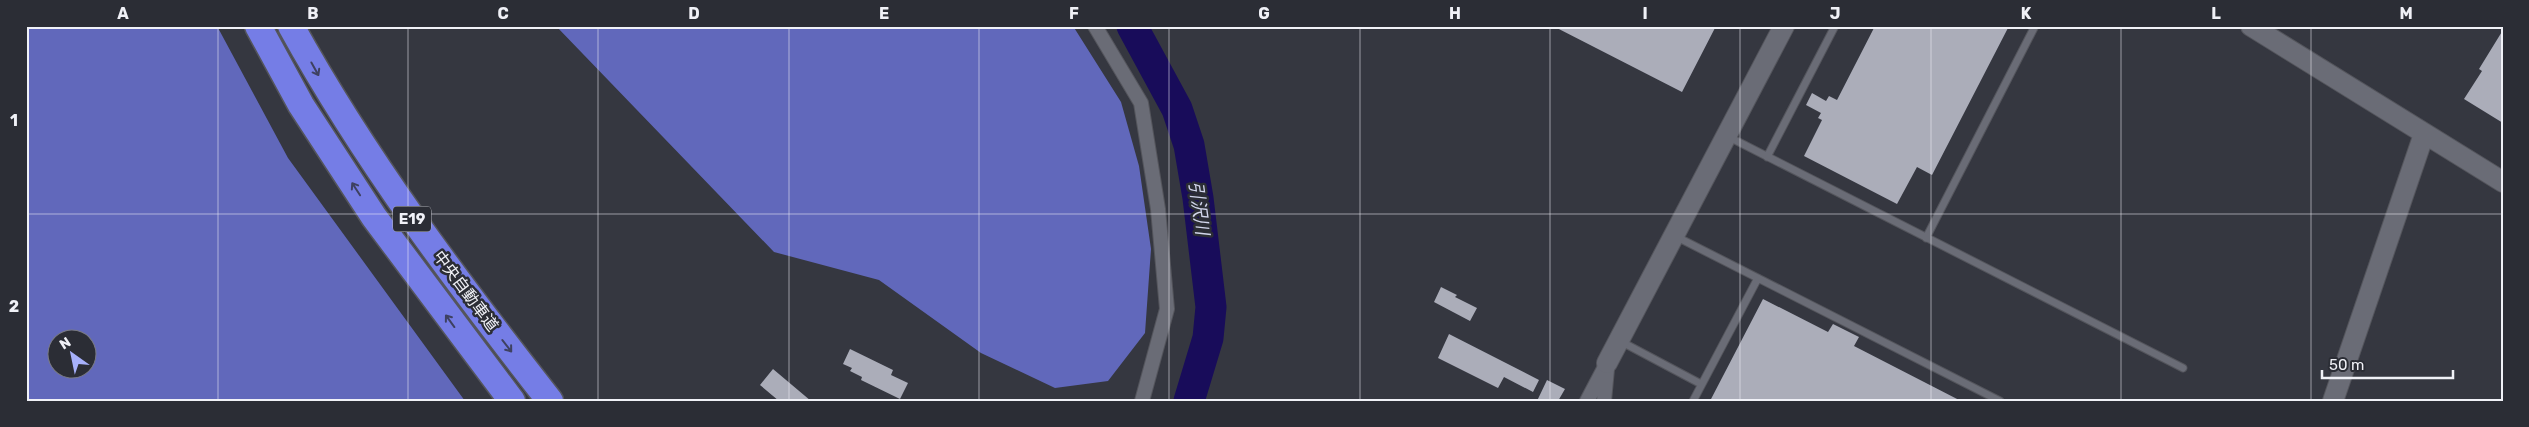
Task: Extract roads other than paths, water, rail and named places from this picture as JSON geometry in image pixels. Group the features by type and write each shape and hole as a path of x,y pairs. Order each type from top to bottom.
{"highway":[{"name":"中央自動車道","path":"258,26 301,105 374,217 512,401"},
{"name":"中央自動車道","path":"291,26 326,90 399,201 478,310 550,401"}],"street":[{"path":"1095,26 1141,103 1158,209 1167,309 1142,401"},
{"path":"1588,401 1784,26"},
{"path":"2251,26 2503,182"},
{"path":"2333,401 2424,134"},
{"path":"1604,401 1608,363"}],"lane":[{"path":"1767,157 1836,26"},
{"path":"1926,238 2035,26"},
{"path":"1726,136 2183,368"},
{"path":"1674,235 2000,401"},
{"path":"1693,401 1758,278"},
{"path":"1619,340 1701,384"}],"waterway":[{"name":"引沢川","path":"1132,26 1177,109 1189,145 1198,198 1211,307 1208,338 1189,401"}]}
